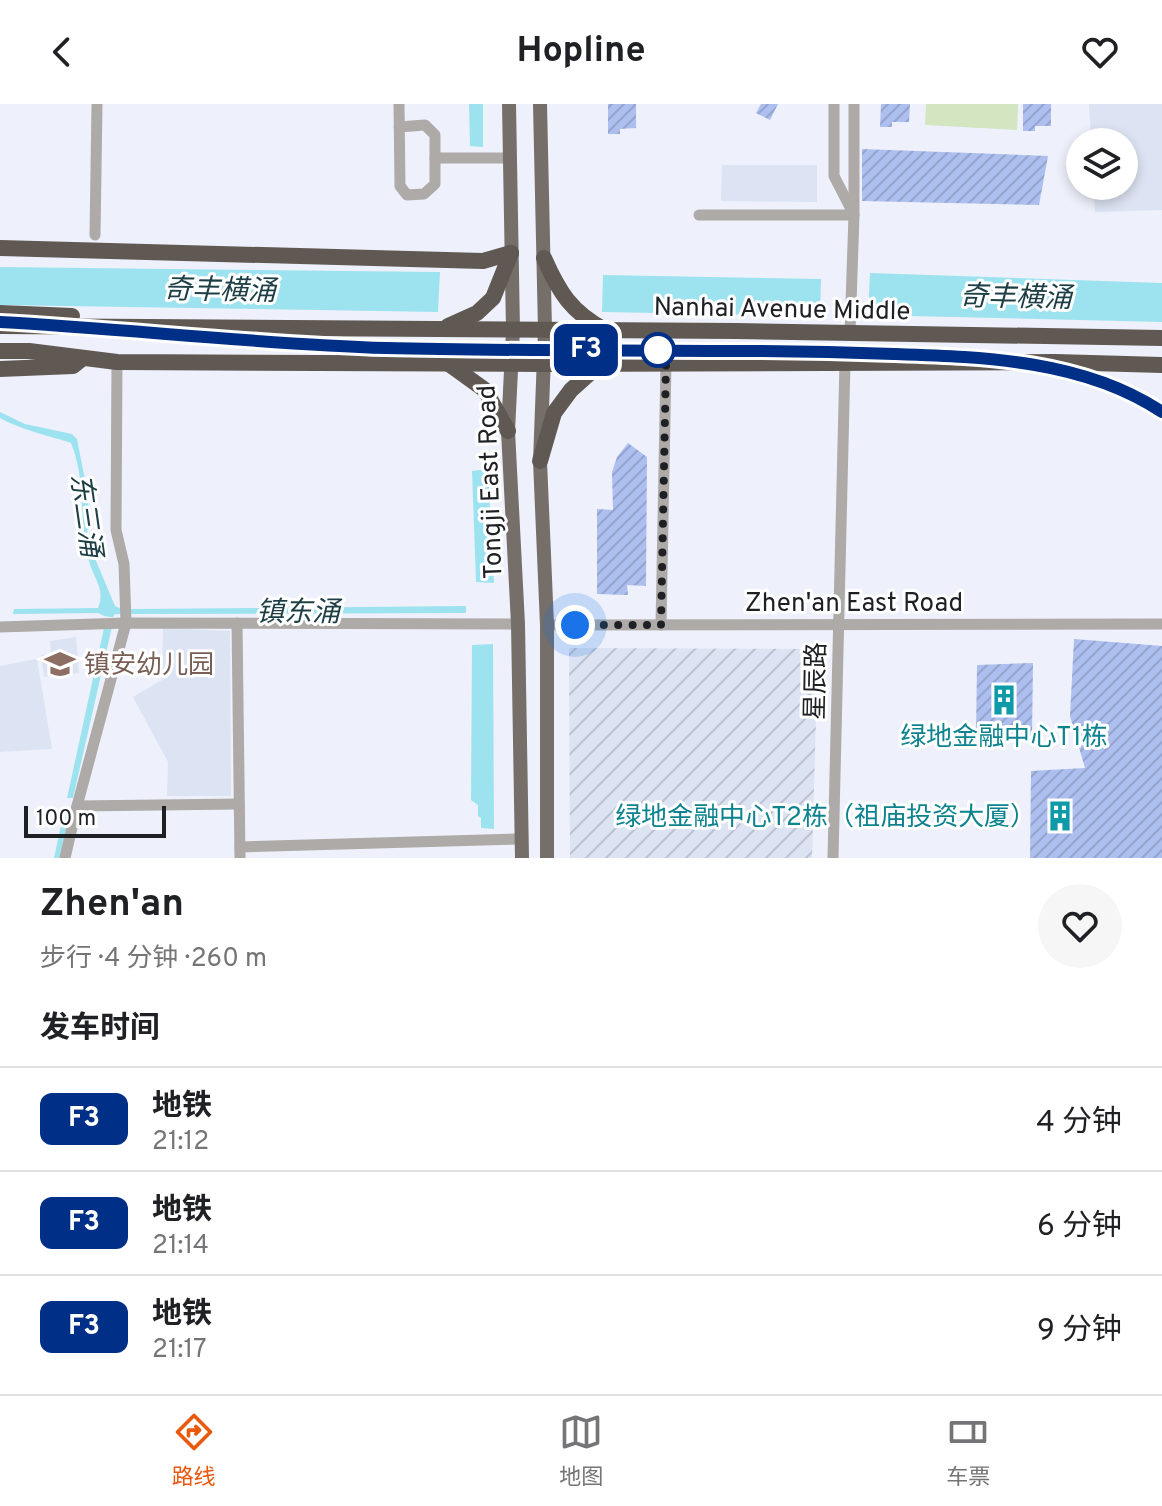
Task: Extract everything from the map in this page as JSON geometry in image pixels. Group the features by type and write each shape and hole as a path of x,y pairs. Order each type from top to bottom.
{"highway":[{"path":"0,248 483,261 511,253"},
{"path":"439,329 477,313 493,298 511,253"},
{"path":"544,258 565,299 588,321 607,330"},
{"path":"0,313 100,317 119,327"},
{"name":"Nanhai Avenue Middle","path":"0,326 1162,338"},
{"path":"1035,362 1041,355 1042,335"},
{"name":"Nanhai Avenue Middle","path":"0,351 29,351 117,362 1035,362 1162,365"},
{"path":"0,369 73,366 84,357"},
{"path":"447,363 485,390 508,431"},
{"path":"540,461 554,413 571,390 600,364"}],"main road":[{"name":"Tongji East Road","path":"509,104 513,330 508,431 518,624 522,858"},
{"name":"Tongji East Road","path":"540,104 545,330 540,461 547,625 547,858"}],"street":[{"path":"95,235 97,104"},
{"path":"399,104 399,127 400,186 407,195 424,194 435,184 435,135 425,125 399,127"},
{"path":"834,104 834,176 854,215"},
{"path":"850,333 854,104"},
{"path":"435,158 509,158"},
{"path":"699,215 854,215"},
{"path":"65,858 126,623 124,564 116,530 117,362"},
{"name":"星辰路","path":"833,858 845,362"},
{"path":"661,625 666,363"},
{"path":"0,627 126,623 518,624"},
{"path":"237,623 240,852 521,839"},
{"name":"Zhen'an East Road","path":"547,625 1162,624"},
{"path":"77,806 239,804"}],"shaded area":[{"path":"1089,104 1162,104 1162,210 1095,212 1094,200 1138,200 1138,128 1090,128"},
{"path":"722,165 817,165 817,202 721,201"},
{"path":"163,628 230,631 231,796 167,796 168,762 133,697 162,680"},
{"name":"镇安幼儿园","path":"76,637 79,673 44,677 41,655 51,654 50,641"},
{"path":"569,648 818,649 812,858 570,858"},
{"path":"37,659 52,749 0,752 0,666"}],"green space":[{"path":"926,104 1018,104 1017,130 925,125"}],"water":[{"path":"469,104 483,104 483,147 470,146"},
{"name":"奇丰横涌","path":"0,267 440,272 438,312 0,305"},
{"name":"奇丰横涌","path":"870,273 1162,283 1162,322 868,315"},
{"path":"603,275 821,279 820,316 602,312"},
{"name":"东三涌","path":"0,412 25,424 72,434 77,439 88,495 86,537 115,606 124,610 124,614 113,617 98,613 13,614 14,609 98,608 101,595 86,546 79,472 71,443 8,422 0,418"},
{"path":"488,469 494,583 476,582 472,471"},
{"name":"镇东涌","path":"466,606 466,613 130,614 130,609"},
{"path":"112,627 73,798 67,798 104,628"},
{"path":"493,644 494,829 481,828 478,805 471,800 472,645"},
{"path":"64,811 70,811 60,858 54,858"}],"building":[{"path":"608,104 636,104 636,128 620,129 620,134 608,134"},
{"path":"761,104 778,104 770,120 756,113"},
{"path":"881,104 910,104 909,122 892,122 892,127 880,127"},
{"path":"1023,104 1051,104 1051,126 1035,126 1035,131 1023,131"},
{"path":"862,149 1048,156 1039,205 862,201"},
{"path":"628,443 647,457 646,586 627,585 628,595 597,594 597,509 613,510 612,472 617,457"},
{"path":"1074,639 1162,646 1162,858 1030,858 1031,771 1085,768 1070,716"},
{"name":"绿地金融中心T1栋","path":"1033,663 1032,736 976,735 977,665"}],"metro line":[{"name":"F3","path":"0,322 371,347 950,356 1071,373 1121,389 1162,412"}],"place":[{"name":"镇安幼儿园","path":"60,664"},
{"name":"绿地金融中心T1栋","path":"1004,700"},
{"name":"绿地金融中心T2栋（祖庙投资大厦）","path":"1060,816"}],"route":[{"path":"575,625 661,625 666,363 658,350"}]}
